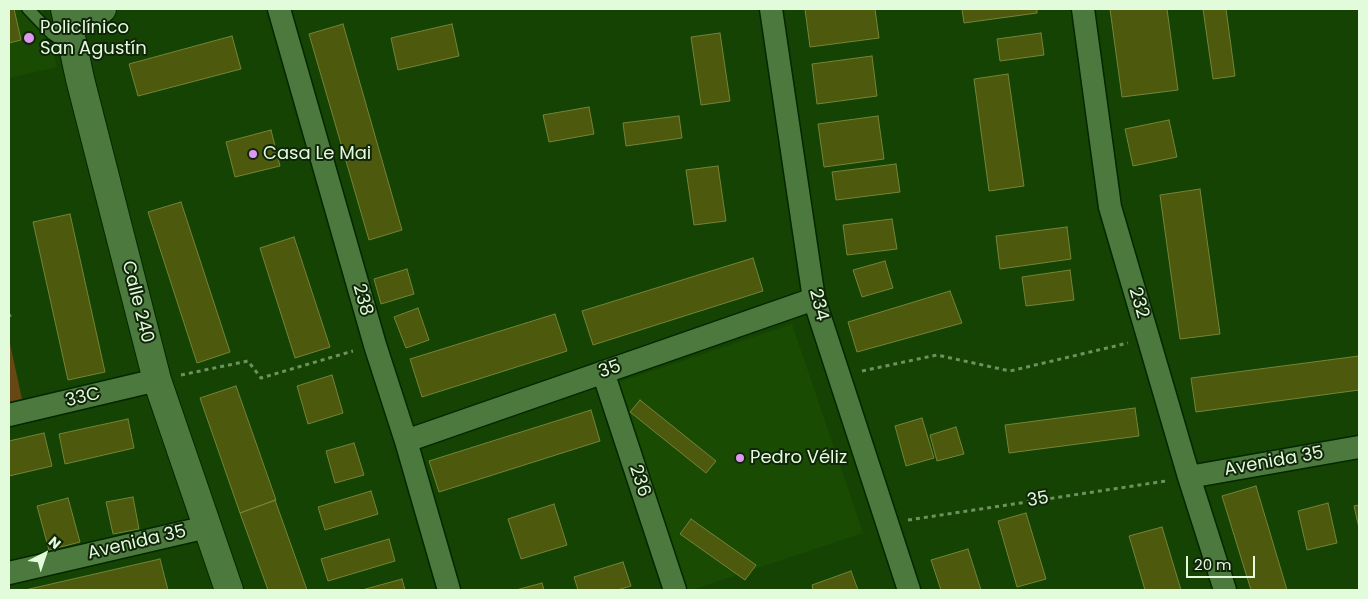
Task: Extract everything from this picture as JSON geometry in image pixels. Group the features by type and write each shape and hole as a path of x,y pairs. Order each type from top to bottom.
{"street":[{"path":"66,14 102,9"},
{"name":"238","path":"279,9 375,345 406,441 449,590"},
{"name":"234","path":"771,9 814,299 909,590"},
{"name":"232","path":"1083,9 1110,206 1189,477 1226,590"},
{"name":"Calle 240","path":"66,14 80,79 157,380 229,590"},
{"name":"35","path":"406,441 814,299"},
{"name":"236","path":"603,372 675,590"},
{"name":"33C","path":"9,415 157,380"},
{"name":"Avenida 35","path":"1189,477 1359,447"},
{"name":"Avenida 35","path":"9,573 206,527"}],"lane":[{"path":"28,9 52,34 74,48"}],"path":[{"path":"839,376 937,355 1010,372 1148,338"},
{"path":"157,380 248,360 261,378 375,345"},
{"name":"35","path":"888,523 1189,477"}],"shaded area":[{"name":"Policlínico San Agustín","path":"9,9 42,9 57,67 9,78"},
{"name":"Pedro Véliz","path":"792,324 863,533 692,590 687,590 616,383"},
{"path":"9,339 22,399 9,402"}],"building":[{"path":"9,9 14,9 21,40 9,43"},
{"path":"805,9 875,9 879,38 810,47"},
{"path":"962,9 1037,9 1037,13 964,23"},
{"path":"1110,9 1167,9 1178,90 1122,97"},
{"path":"1203,9 1226,9 1235,76 1213,79"},
{"path":"343,24 402,230 369,240 309,34"},
{"path":"452,24 459,56 398,70 391,38"},
{"path":"720,33 730,101 701,105 691,37"},
{"path":"1041,33 1044,55 1000,61 997,39"},
{"path":"232,36 241,69 138,96 129,64"},
{"path":"872,56 877,96 817,104 812,64"},
{"path":"1008,74 1024,186 989,191 974,79"},
{"path":"589,107 594,134 549,142 543,115"},
{"path":"679,116 682,138 626,146 623,123"},
{"path":"878,116 884,159 824,167 818,124"},
{"path":"1169,120 1177,157 1133,166 1125,129"},
{"name":"Casa Le Mai","path":"271,130 280,166 235,177 226,142"},
{"path":"896,164 900,192 836,200 832,172"},
{"path":"718,166 726,221 694,225 686,170"},
{"path":"1200,189 1220,334 1180,339 1160,195"},
{"path":"181,202 230,352 197,363 148,212"},
{"path":"70,214 105,372 68,380 33,222"},
{"path":"892,219 897,249 847,255 843,225"},
{"path":"1067,227 1071,259 1000,269 996,236"},
{"path":"294,237 330,347 295,358 260,248"},
{"path":"753,258 763,291 593,345 582,311"},
{"path":"885,261 893,288 862,297 853,270"},
{"path":"407,269 414,294 381,304 374,279"},
{"path":"1070,270 1074,300 1026,306 1022,277"},
{"path":"950,291 962,323 857,352 848,322"},
{"path":"418,308 429,340 406,348 394,317"},
{"path":"555,314 567,351 422,397 410,359"},
{"path":"1359,356 1359,390 1196,412 1191,378"},
{"path":"332,375 343,413 308,424 297,386"},
{"path":"236,386 276,500 240,513 200,398"},
{"path":"640,400 716,461 706,473 630,412"},
{"path":"1135,408 1139,436 1009,453 1005,425"},
{"path":"591,410 600,441 439,492 429,461"},
{"path":"922,418 934,458 906,466 895,426"},
{"path":"128,419 134,448 65,464 59,434"},
{"path":"956,427 964,454 937,461 930,435"},
{"path":"44,433 52,466 9,476 9,441"},
{"path":"354,443 364,475 335,483 326,451"},
{"path":"1256,486 1287,590 1251,590 1222,496"},
{"path":"371,491 378,514 325,530 318,507"},
{"path":"133,497 139,529 113,534 106,502"},
{"path":"68,498 80,542 49,550 37,506"},
{"path":"275,500 307,590 268,590 240,513"},
{"path":"1328,503 1337,543 1307,550 1298,511"},
{"path":"554,504 567,545 521,559 508,519"},
{"path":"1359,505 1359,528 1354,506"},
{"path":"1026,513 1046,579 1017,587 998,521"},
{"path":"691,519 756,565 745,580 680,534"},
{"path":"1162,527 1181,590 1145,590 1129,536"},
{"path":"389,539 395,561 328,581 321,559"},
{"path":"968,549 981,590 941,590 931,560"},
{"path":"160,559 168,590 25,590"},
{"path":"623,562 631,586 617,590 578,590 574,577"},
{"path":"851,571 858,590 813,590 812,585"},
{"path":"402,579 405,590 362,590"},
{"path":"542,583 544,590 516,590"}],"place":[{"name":"Policlínico San Agustín","path":"29,38"},
{"name":"Casa Le Mai","path":"253,154"},
{"name":"Pedro Véliz","path":"740,458"}]}
